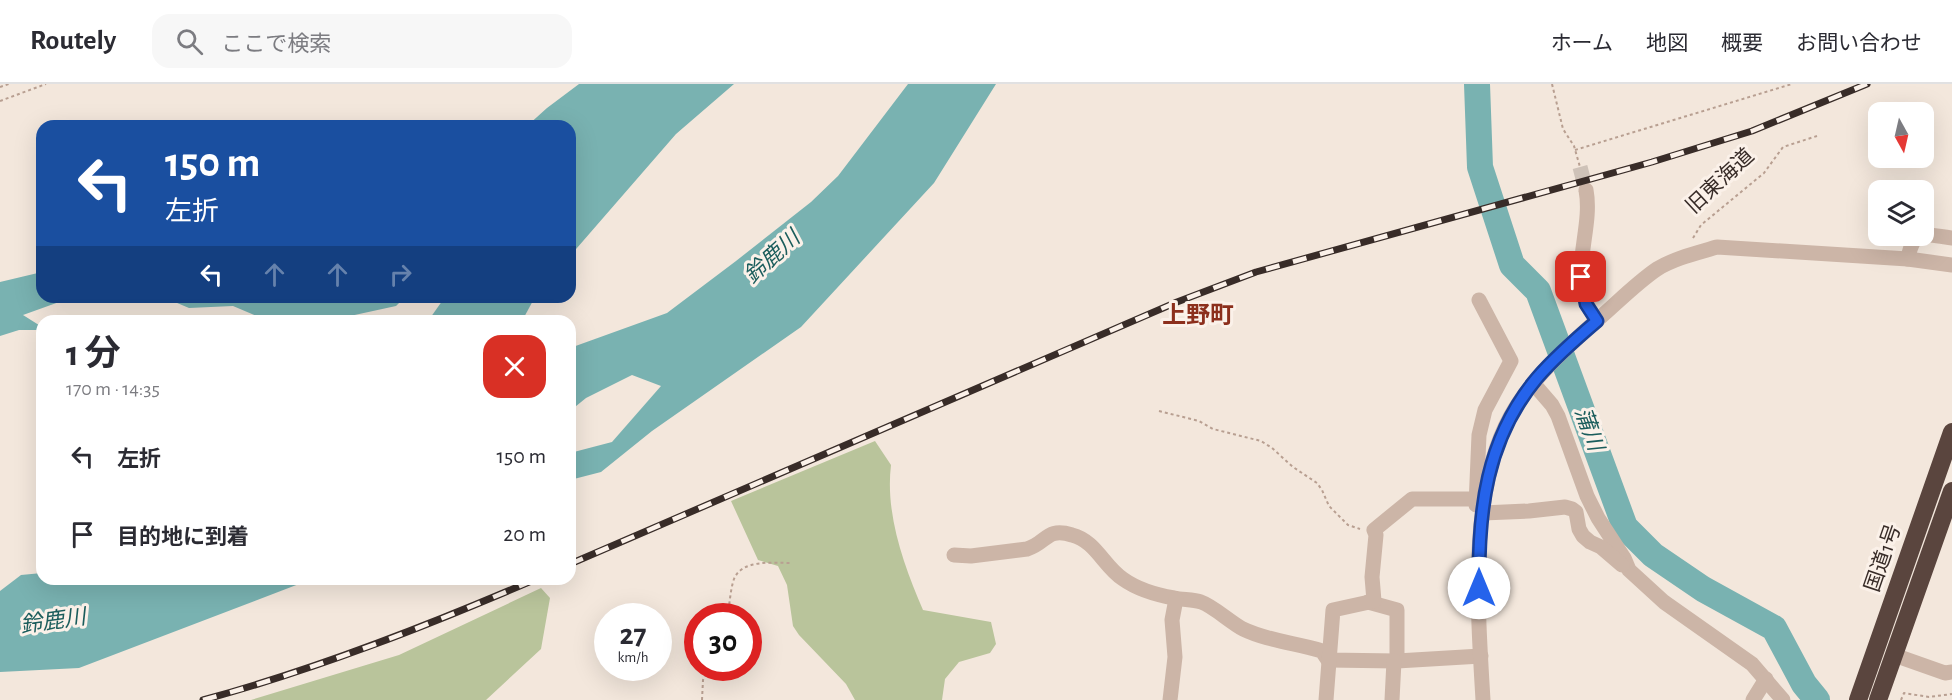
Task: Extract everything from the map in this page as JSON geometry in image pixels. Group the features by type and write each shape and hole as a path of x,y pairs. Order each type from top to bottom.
{"highway":[{"name":"国道1号","path":"1858,700 1952,432"},
{"name":"国道1号","path":"1878,700 1952,490"}],"street":[{"path":"1586,190 1588,209 1581,277 1586,304 1597,321"},
{"path":"1908,259 1910,245 1916,237 1924,235 1952,238"},
{"path":"1479,506 1495,450 1510,416 1536,380 1583,333 1658,269 1687,255 1717,248 1908,259 1952,266"},
{"path":"1479,300 1511,361 1485,410 1479,435 1483,700"},
{"path":"1536,380 1558,416 1587,496 1629,570"},
{"path":"1326,700 1333,610 1374,601 1372,577 1374,530 1412,499 1530,511 1565,507 1572,509 1576,512 1579,529 1583,536 1601,547 1664,602 1752,664 1783,700"},
{"path":"954,555 971,556 1033,548 1050,534 1065,533 1081,537 1122,579 1142,589 1176,599 1198,600 1241,628 1273,640 1322,651 1328,660"},
{"path":"1170,700 1175,657 1172,620 1176,599"},
{"path":"1368,602 1397,610 1392,700"},
{"path":"1894,655 1946,673 1952,672"},
{"path":"1328,660 1395,661 1481,656"},
{"path":"1753,700 1766,679"}],"path":[{"path":"0,87 9,84"},
{"path":"0,101 46,84"},
{"path":"1552,84 1563,129 1575,150 1580,167"},
{"path":"1575,150 1792,84"},
{"name":"旧東海道","path":"1687,255 1692,240 1701,225 1764,173 1783,147 1817,136"},
{"path":"1159,411 1199,421 1213,429 1261,441 1301,474 1317,483 1329,506 1348,525 1354,528 1374,530"},
{"path":"730,603 738,572 751,565 791,563"},
{"path":"702,700 703,681"},
{"path":"1901,700 1904,693 1929,697 1952,694"}],"green space":[{"path":"875,441 891,465 893,521 909,576 923,610 991,622 996,644 990,653 959,662 945,679 942,700 855,700 846,684 793,626 787,585 778,566 758,560 731,501"},
{"path":"541,588 550,598 541,649 486,700 251,700 399,655"}],"water":[{"path":"579,84 734,84 676,134 576,249 576,120 534,120"},
{"name":"鈴鹿川","path":"908,84 996,84 934,183 801,327 652,431 601,472 576,478 576,451 612,442 661,386 632,375 586,398 576,406 576,346 667,313 811,202 838,176"},
{"path":"36,273 36,303 56,303 23,315 36,323 36,330 19,330 0,336 0,282"},
{"path":"177,303 399,303 396,306 355,315 254,315 233,306 189,308"},
{"path":"441,303 532,303 525,315 432,315"},
{"name":"鈴鹿川","path":"36,574 36,585 296,585 79,668 0,672 0,591 21,575"}],"waterway":[{"name":"蒲川","path":"1477,84 1480,167 1512,265 1538,291 1625,527 1653,555 1703,589 1774,628 1804,684 1817,700"}],"tunnel":[{"path":"1580,167 1586,190"}],"railway":[{"path":"576,561 1177,302 1256,272 1652,162 1752,131 1867,84"},
{"path":"203,700 288,675 371,646 522,585"}],"district":[{"name":"上野町","path":"1198,316"}],"route":[{"path":"1479,588 1480,541 1487,482 1495,450 1510,416 1538,377 1597,321 1586,304 1581,277"}]}
